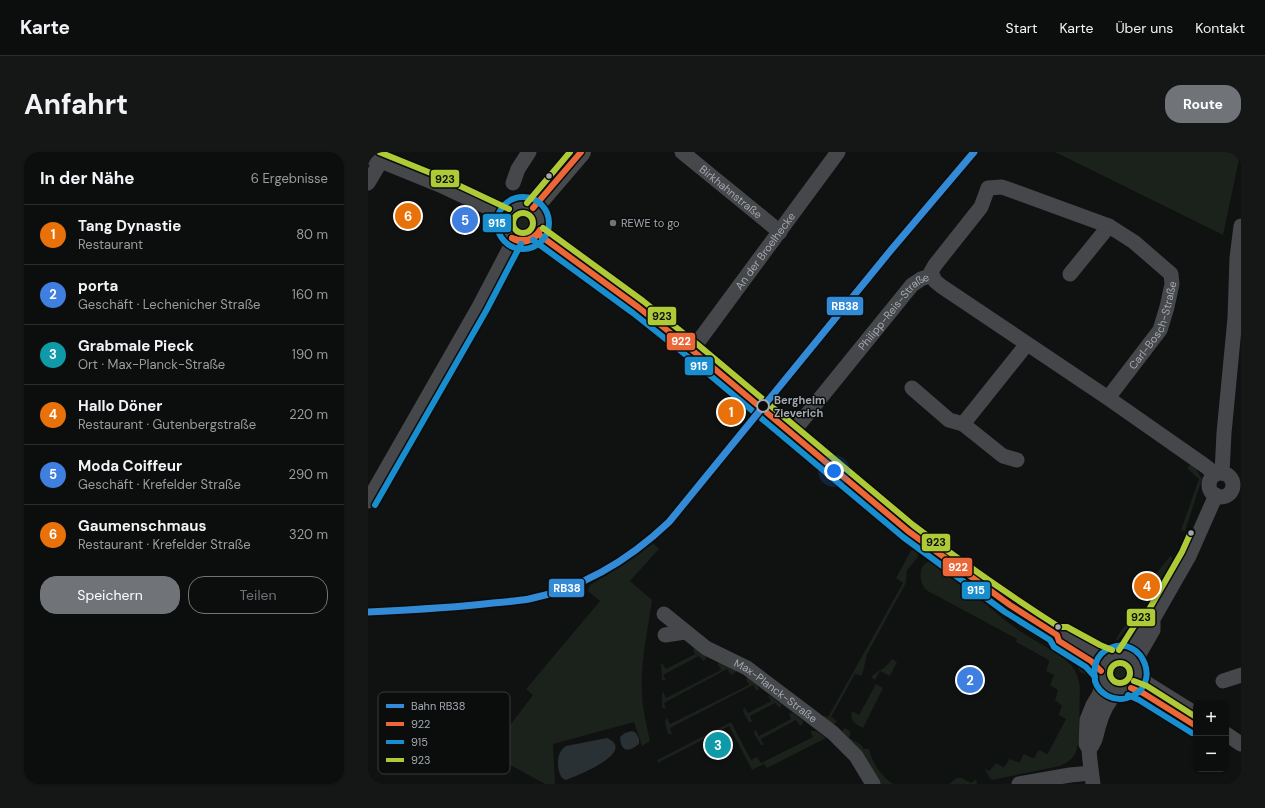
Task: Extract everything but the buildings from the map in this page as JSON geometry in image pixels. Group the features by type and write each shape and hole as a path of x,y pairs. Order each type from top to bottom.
{"main road":[{"path":"533,208 581,152"}],"street":[{"path":"513,183 518,169 529,152"},
{"name":"Birkhahnstraße","path":"682,152 780,232"},
{"name":"An der Broelhecke","path":"692,350 838,152"},
{"path":"368,183 374,159 440,185 506,216"},
{"name":"Carl-Bosch-Straße","path":"988,188 1002,187 1109,226 1134,242 1171,274 1172,284 1160,330 1108,398"},
{"name":"Philipp-Reis-Straße","path":"792,433 912,285 920,278 932,275 931,272 935,265 981,207 988,188"},
{"path":"526,205 533,208 540,218 541,223 538,234 529,240 519,242 514,240 510,237 505,227 506,216 511,210 518,206 526,205"},
{"path":"1070,274 1109,226"},
{"path":"1216,496 1209,486 1210,482 1218,474 1224,433 1235,318 1237,258 1241,226"},
{"path":"538,234 638,307 692,350 908,531 1010,605 1057,635 1059,641 1091,661 1113,690 1130,685 1148,684 1193,712"},
{"path":"368,501 480,307 514,240"},
{"path":"932,275 935,281 941,286 1108,398 1208,468 1218,474 1229,476 1236,492 1216,496"},
{"path":"963,424 1027,344"},
{"path":"912,388 949,420 963,424 1003,456 1017,460"},
{"path":"1131,658 1153,630 1154,619 1191,551 1216,496"},
{"name":"Max-Planck-Straße","path":"664,614 706,648 747,668 833,733 856,756 873,784"},
{"path":"665,635 685,632"},
{"path":"1057,635 1064,634 1109,657"},
{"path":"1018,784 1070,775 1092,779 1090,749 1086,744 1087,720 1093,705 1099,696 1105,661 1114,655 1131,658 1138,666 1130,685 1110,701 1099,723 1094,744 1090,749"},
{"path":"1223,682 1241,675"},
{"path":"1130,685 1193,724"},
{"path":"1229,736 1241,744"},
{"path":"1229,747 1241,754"}],"shaded area":[{"path":"1055,152 1233,152 1240,155 1223,235"},
{"path":"519,214 527,214 532,219 530,230 527,232 519,232 514,227 514,219"},
{"path":"1191,464 1202,479 1185,531 1181,530 1199,479 1187,468"},
{"path":"653,543 659,549 630,581 652,600 643,658 642,681 642,698 650,741 642,746 634,722 553,744 555,784 545,784 510,765 510,725 533,695 526,689 600,601 588,591 590,585"},
{"path":"913,547 920,553 907,570 906,583 867,654 861,676 855,674 831,717 837,721 833,725 825,720 824,715 828,717 903,583 896,578"},
{"path":"1170,556 1173,558 1158,585 1151,580"},
{"path":"930,561 1012,626 1058,655 1074,668 1080,688 1079,732 1077,749 1074,756 1069,761 1060,766 992,780 989,777 984,768 989,771 996,763 1003,767 1009,759 1020,762 1025,754 1034,758 1040,750 1047,754 1048,753 1066,719 1059,715 1062,706 1055,700 1058,690 1050,685 1054,675 1046,671 1049,660 1016,642 1017,639 926,590 922,583 920,574 923,566"},
{"path":"997,608 1025,626 1024,628 1003,614"},
{"path":"1143,608 1118,640 1116,640 1128,622"},
{"path":"1052,642 1077,660 1085,669 1087,674 1081,673 1074,661 1052,647"},
{"path":"695,648 706,655 706,659 703,661 699,656 663,675 666,680 662,680 662,663 666,669 695,654 693,649"},
{"path":"892,659 897,662 890,676 880,671 875,680 871,677 887,665"},
{"path":"1120,661 1128,665 1132,673 1128,681 1120,685 1112,681 1108,673 1112,665"},
{"path":"720,662 736,670 736,672 731,675 727,669 664,703 666,709 662,707 662,692 666,698 721,670 718,664"},
{"path":"748,678 758,686 759,689 757,691 753,685 670,728 672,734 668,734 665,722 667,718 670,724 749,685 746,679"},
{"path":"876,684 883,688 863,728 852,720 851,714 852,711 859,715"},
{"path":"769,695 781,704 781,706 779,708 775,703 750,716 752,722 749,722 743,712 744,707 748,713 771,701 768,696"},
{"path":"789,713 793,713 803,721 803,724 800,726 796,720 761,739 764,745 761,745 754,734 755,730 759,736 791,719"},
{"path":"731,722 751,760 757,757 761,763 813,737 810,731 816,731 826,738 767,768 764,764 752,770 729,726 658,763 657,760"},
{"path":"845,728 851,732 849,738 860,744 864,749 869,749 878,769 884,777 893,784 880,784 842,731"},
{"path":"632,731 636,733 639,739 639,744 632,749 626,750 622,746 620,737 625,733"},
{"path":"607,738 615,744 615,750 610,756 592,769 566,780 562,778 558,761 560,752 566,746"},
{"path":"957,778 962,778 971,783 976,779 977,783 949,784"}],"rail line":[{"name":"RB38","path":"368,612 446,608 529,599 568,588 586,580 622,560 638,548 669,522 891,250 974,152"}],"transit line":[{"name":"923","path":"379,152 443,178 509,209"},
{"name":"923","path":"527,203 570,152"},
{"name":"922","path":"533,208 581,152"},
{"name":"915","path":"518,197 528,197 542,204 549,218 549,223 549,228 542,242 528,249 518,249 508,245 501,238 497,228 497,218 501,208 508,201 518,197"},
{"name":"923","path":"523,213 530,216 533,223 530,230 523,233 516,230 513,223 516,216 523,213"},
{"name":"923","path":"543,228 643,301 697,344 913,525 985,578 1059,627 1067,627 1112,650"},
{"name":"922","path":"512,238 528,240 540,230"},
{"name":"922","path":"512,238 520,241 528,241 535,237 540,230"},
{"name":"922","path":"538,234 638,307 692,350 908,531 1010,605 1057,635 1059,641 1091,661 1101,671"},
{"name":"915","path":"533,240 633,313 687,356 903,537 1005,612 1050,640 1054,647 1086,667 1095,677"},
{"name":"915","path":"375,505 486,311 521,244"},
{"name":"923","path":"1119,650 1138,620 1147,613 1182,552 1191,532"},
{"name":"915","path":"1095,665 1094,677 1097,686 1103,693 1112,698 1127,698 1138,692 1145,684 1147,674 1145,664 1140,655 1132,648 1122,646 1110,648 1101,654 1096,663"},
{"name":"923","path":"1120,663 1127,666 1130,673 1127,680 1120,683 1113,680 1110,673 1113,666 1120,663"},
{"name":"923","path":"1134,681 1147,686 1193,715"},
{"name":"922","path":"1131,688 1143,693 1193,724"},
{"name":"915","path":"1128,695 1139,700 1192,733"}],"place":[{"name":"Gaumenschmaus","path":"408,216"},
{"name":"Moda Coiffeur","path":"465,220"},
{"name":"REWE to go","path":"613,223"},
{"name":"Bergheim Zieverich","path":"763,406"},
{"name":"Tang Dynastie","path":"731,412"},
{"name":"Hallo Döner","path":"1147,586"},
{"name":"porta","path":"970,680"},
{"name":"Grabmale Pieck","path":"718,745"}]}
